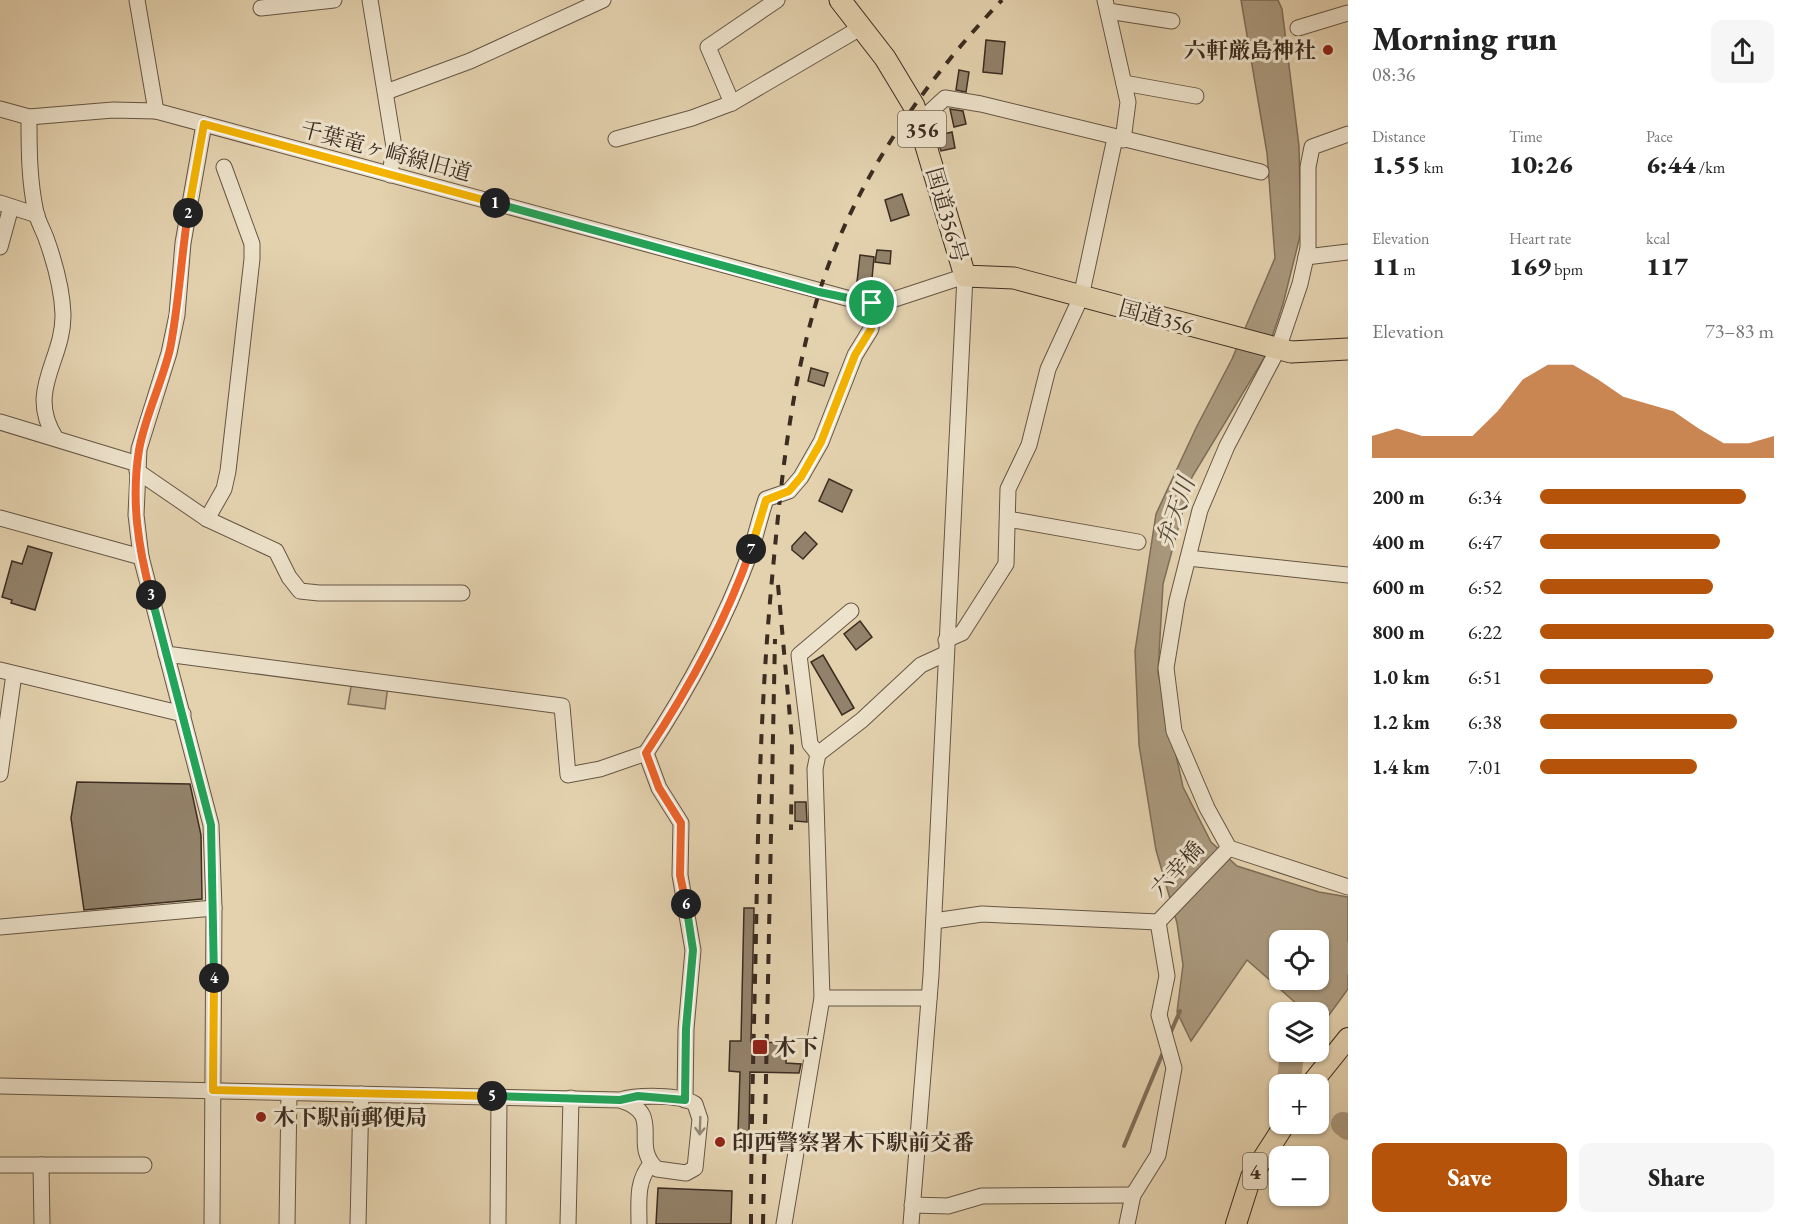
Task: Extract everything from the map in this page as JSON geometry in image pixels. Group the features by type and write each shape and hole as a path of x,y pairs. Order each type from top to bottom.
{"highway":[{"name":"国道356号","path":"840,0 900,81 920,122 965,276"},
{"name":"国道356","path":"965,276 1014,278 1235,338 1301,353 1348,349"}],"main road":[{"path":"1319,1074 1348,1038"},
{"name":"4","path":"1236,1224 1251,1177 1279,1134"}],"street":[{"path":"137,0 156,111"},
{"path":"261,8 334,0"},
{"path":"370,0 387,92 394,147 390,175"},
{"path":"387,92 470,61 603,0"},
{"path":"732,103 708,47 777,0"},
{"path":"784,1224 822,998 819,826 815,769 818,754 862,720 921,665 962,633 1006,564 1008,489 1029,445 1048,369 1081,297 1128,102 1107,5 1172,21"},
{"path":"1298,28 1348,13"},
{"path":"616,139 692,118 732,103 862,27"},
{"path":"1124,83 1196,96"},
{"path":"920,122 945,98 981,104 1261,172"},
{"name":"千葉竜ヶ崎線旧道","path":"0,109 29,117 113,110 156,111 819,292 872,303 897,299 965,276"},
{"path":"29,117 28,169 37,215 54,260 61,292 63,317 46,382 44,419 55,437"},
{"path":"204,124 183,243 177,315 169,353 139,449 136,515 141,557 211,825 214,908 212,1224"},
{"path":"1348,134 1312,147 1308,167 1310,208 1306,257 1276,348 1227,446 1200,510 1177,601 1166,668 1174,730 1228,848 1348,887"},
{"path":"207,519 224,489 228,471 252,251 252,244 238,200 224,167"},
{"path":"0,247 5,205 37,215"},
{"path":"1306,257 1348,252"},
{"path":"911,1224 934,921 965,276"},
{"path":"166,654 562,706 568,775 600,769 646,753 678,702 719,625 751,551 766,500 789,491 801,477 821,442 855,355 871,329 872,303"},
{"path":"0,422 55,437 138,467 207,519 276,551 289,577 300,591 462,593"},
{"path":"0,518 141,557"},
{"path":"1008,519 1138,543"},
{"path":"1188,558 1348,575"},
{"path":"818,754 810,744 800,655 851,611"},
{"path":"0,774 7,672 183,714"},
{"path":"646,753 659,788 681,823 680,875 693,950 686,1029 685,1100"},
{"name":"六幸橋","path":"1158,922 1228,848"},
{"path":"0,927 214,908"},
{"path":"934,921 982,914 1158,922 1167,976 1159,1015 1174,1068 1158,1155 1133,1195 1127,1224"},
{"path":"822,998 929,998"},
{"path":"0,1086 620,1100 638,1096 685,1100 695,1104 700,1119 695,1168 686,1173 664,1172 651,1164 644,1149 646,1121 650,1105 660,1098"},
{"path":"287,1224 290,1093"},
{"path":"358,1224 362,1094"},
{"path":"498,1224 500,1096"},
{"path":"568,1224 571,1098"},
{"path":"620,1100 636,1107 646,1121"},
{"path":"639,1224 641,1174 651,1164"},
{"path":"0,1165 144,1165"},
{"path":"41,1165 42,1224"},
{"path":"912,1206 948,1206 982,1196 1133,1195"}],"shaded area":[{"path":"352,681 388,685 385,709 348,704"}],"water":[{"name":"弁天川","path":"1241,0 1278,0 1282,9 1299,146 1301,232 1283,304 1266,355 1192,477 1163,584 1158,673 1183,787 1211,842 1237,866 1319,892 1348,897 1348,989 1329,1015 1329,1002 1295,1002 1281,990 1329,990 1329,930 1269,930 1269,979 1247,960 1191,1041 1177,1012 1183,965 1177,923 1156,850 1139,745 1135,651 1156,514 1196,428 1232,359 1275,258 1267,153"}],"building":[{"path":"986,40 1005,42 1002,74 983,72"},
{"path":"959,70 969,72 966,92 956,90"},
{"path":"950,109 963,111 966,124 954,127"},
{"path":"952,132 955,148 941,151 936,136"},
{"path":"902,194 909,215 891,221 885,200"},
{"path":"877,250 891,251 890,264 875,262"},
{"path":"860,255 874,257 871,289 860,287 861,283 857,282"},
{"path":"811,368 828,373 824,386 808,381"},
{"path":"829,479 852,490 842,512 819,501"},
{"path":"805,532 817,544 803,559 792,550 792,546"},
{"path":"28,546 52,553 35,610 11,603 12,600 2,597 12,561 22,564"},
{"path":"860,621 872,637 856,650 844,634"},
{"path":"823,655 854,708 842,715 811,662"},
{"path":"77,782 190,784 201,835 202,899 84,910 71,818"},
{"path":"795,802 806,802 807,822 795,821"},
{"path":"744,908 754,908 751,1042 787,1043 786,1063 801,1064 799,1073 750,1072 749,1133 738,1133 740,1072 729,1071 730,1041 741,1041"},
{"path":"658,1188 732,1191 731,1224 656,1224"}],"waterway":[{"path":"1312,1002 1348,954"},
{"path":"1170,1034 1180,1011"},
{"path":"1124,1146 1164,1050"},
{"path":"1290,1074 1291,1062"},
{"path":"1343,1124 1348,1128"}],"railway":[{"path":"751,1224 758,845 765,668 783,471 801,364 809,328 833,252 871,174 918,100 945,65 1002,0"},
{"path":"778,585 792,740 791,830"},
{"path":"763,1224 775,639"}],"place":[{"name":"六軒厳島神社","path":"1328,50"},
{"name":"木下","path":"760,1047"},
{"name":"木下駅前郵便局","path":"261,1117"},
{"name":"印西警察署木下駅前交番","path":"720,1142"}],"route":[{"path":"204,124 819,292 872,303 871,329 855,355 821,442 801,477 789,491 766,500 751,551 719,625 665,725 646,753 659,788 681,823 680,875 693,950 686,1029 685,1100 638,1096 620,1100 213,1090 214,908 211,825 141,557 136,515 139,449 169,353 177,315 183,243 204,124"}]}
